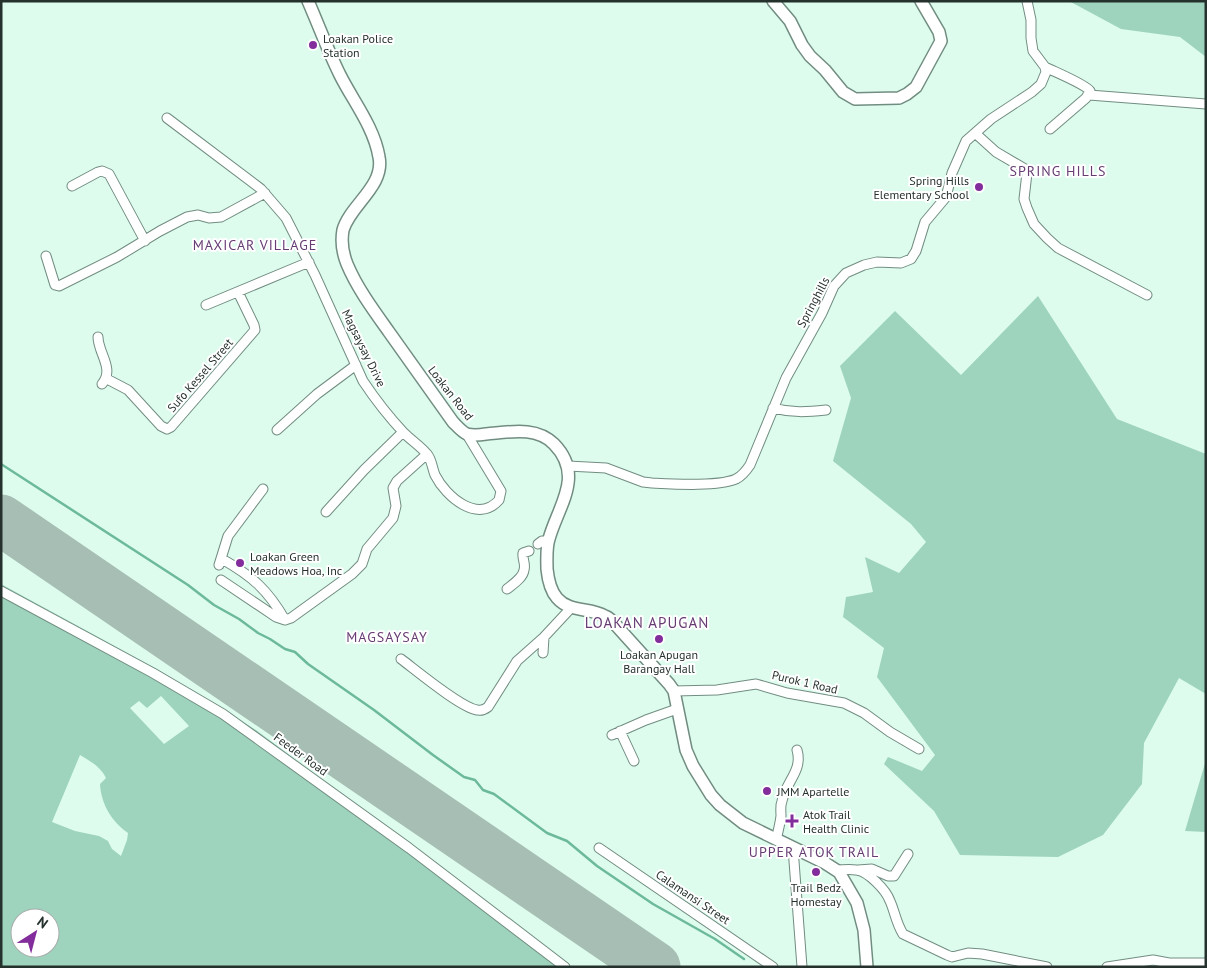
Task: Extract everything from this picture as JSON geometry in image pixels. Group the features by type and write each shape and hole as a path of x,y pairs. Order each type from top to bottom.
{"main road":[{"name":"Loakan Road","path":"308,1 340,74 360,109 373,138 379,158 377,175 350,215 343,231 344,255 348,266 372,308 453,422 466,433 474,436 525,431 538,433 555,445 563,455 568,466"},
{"path":"773,1 790,21 810,56 825,70 843,92 855,100 899,98 916,87 941,41 939,32 921,1"},
{"path":"568,466 568,485 564,503 543,542 548,578 555,595 561,602 572,608 606,616 663,676 674,691 686,750 693,766 711,795 732,816 776,840 825,862 836,870 857,903 864,930 867,967"}],"street":[{"path":"1027,1 1031,20 1030,38 1033,51 1045,67 1082,84 1089,90 1089,95"},
{"name":"Springhills","path":"568,466 606,468 643,482 652,483 709,483 729,481 740,476 747,469 786,378 822,313 834,286 846,273 864,265 877,262 901,263 911,259 916,251 926,222 946,197 952,173 966,141 991,119 1032,92 1040,84 1046,72 1045,67"},
{"path":"1050,129 1089,95 1206,104"},
{"name":"Magsaysay Drive","path":"167,118 265,193 286,218 309,262 363,381 375,399 403,432 427,454 436,476 453,498 463,505 475,509 489,508 499,500 501,491 466,433"},
{"path":"975,133 996,152 1025,169 1027,173 1024,199 1030,218 1052,244 1147,295"},
{"path":"72,186 98,172 102,171 109,174 145,241"},
{"path":"46,256 53,281 59,286 81,277 187,217 198,215 209,218 221,217 265,193"},
{"path":"206,306 309,262"},
{"name":"Sufo Kessel Street","path":"98,337 98,344 105,360 105,382 128,390 161,426 171,427 255,330 238,292"},
{"path":"277,430 323,389 356,365"},
{"path":"773,408 800,413 826,410"},
{"path":"326,512 364,470 403,432"},
{"path":"220,580 276,617 285,620 291,618 352,574 360,566 367,549 393,518 396,506 393,488 397,481 427,454"},
{"path":"263,489 228,536 220,562 239,568 258,583 274,602 285,620"},
{"path":"507,589 522,576 524,570 522,556 523,553 529,551"},
{"name":"Feeder Road","path":"1,591 154,673 223,714 409,848 566,967"},
{"path":"401,659 465,706 479,711 484,710 488,707 517,661 572,608"},
{"path":"543,653 544,637"},
{"name":"Purok 1 Road","path":"674,691 717,690 756,684 787,693 844,703 859,710 890,732 919,748"},
{"path":"634,761 616,733 677,709"},
{"path":"776,840 784,794 800,759 798,750"},
{"name":"Calamansi Street","path":"599,848 773,967"},
{"path":"793,848 802,967"},
{"path":"836,870 872,870 888,876 894,876 908,854"},
{"path":"858,870 872,878 883,889 890,900 903,934 952,957 968,953 982,954 1047,967"},
{"path":"1106,967 1153,960 1170,963 1206,963"}],"green space":[{"path":"1069,1 1206,1 1206,57 1180,37 1121,29"},
{"path":"1038,296 1117,419 1206,454 1206,694 1179,678 1144,743 1142,784 1103,835 1058,857 960,855 934,811 884,764 888,757 922,771 935,755 877,677 884,648 843,617 846,597 873,592 865,557 899,573 926,542 911,524 833,461 851,398 840,366 895,311 961,375"},
{"path":"1,584 155,668 256,730 570,967 1,967","holes":["161,696 189,726 164,744 130,708 139,701 147,708","80,755 98,767 106,778 100,784 105,805 112,818 128,833 121,856 112,849 108,841 99,836 75,831 52,822"]},
{"path":"1206,760 1206,832 1185,831"}],"waterway":[{"path":"1,464 188,585 214,605 285,649 295,652 308,664 374,710 433,755 464,777 475,780 483,790 494,794 547,833 567,841 597,866 653,904 715,939 744,959"}],"runway":[{"path":"1,520 655,967"}],"place":[{"name":"Loakan Police Station","path":"313,45"},
{"name":"Spring Hills Elementary School","path":"979,187"},
{"name":"Loakan Green Meadows Hoa, Inc","path":"240,563"},
{"name":"Loakan Apugan Barangay Hall","path":"659,639"},
{"name":"JMM Apartelle","path":"767,791"},
{"name":"Atok Trail Health Clinic","path":"792,821"},
{"name":"Trail Bedz Homestay","path":"816,872"}],"district":[{"name":"SPRING HILLS","path":"1058,171"},
{"name":"MAXICAR VILLAGE","path":"255,245"},
{"name":"LOAKAN APUGAN","path":"647,622"},
{"name":"MAGSAYSAY","path":"387,637"},
{"name":"UPPER ATOK TRAIL","path":"814,852"}]}
